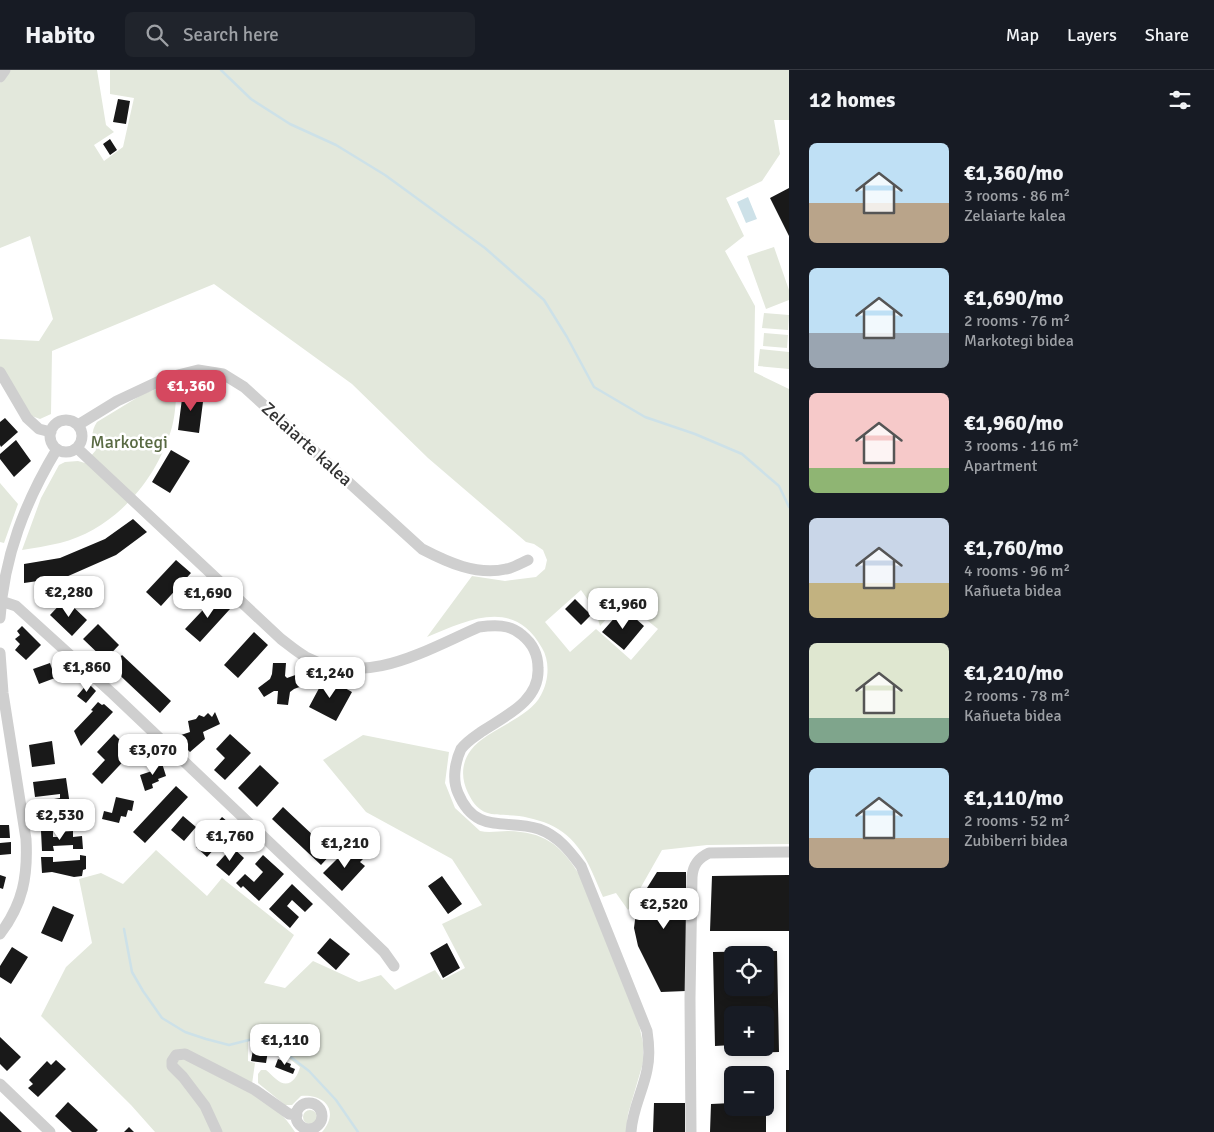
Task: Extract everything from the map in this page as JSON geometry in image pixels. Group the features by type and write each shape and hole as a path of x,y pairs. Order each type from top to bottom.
{"street":[{"path":"0,77 5,70"},
{"name":"Zelaiarte kalea","path":"78,425 117,401 166,378 198,370 222,374 244,387 422,549 446,562 477,570 505,570 528,560"},
{"path":"0,372 27,418 39,429 51,432"},
{"path":"70,420 78,425 81,429 82,439 77,448 67,452 57,449 51,442 52,428 60,421 70,420"},
{"path":"77,448 281,639 305,657 326,665 352,670 382,667 479,627 493,625 508,627 521,634 532,644 538,660 539,674 536,686 528,699 471,738 462,748 456,762 454,777 457,792 464,806 475,817 502,826 519,825 538,829 554,836 569,849 581,866 647,1031 648,1070 637,1100 631,1132"},
{"path":"0,618 1,601 9,561 25,508 57,449"},
{"path":"1,601 16,606 113,694 384,952 394,966"},
{"path":"0,653 3,693 26,839 27,858 20,902 7,926 0,934"},
{"path":"691,1132 690,998 692,877 694,867 700,857 709,853 789,852"},
{"path":"217,1132 205,1106 172,1066 172,1061 176,1055 185,1054 255,1090 289,1114 297,1115"},
{"path":"0,1084 50,1132"},
{"path":"305,1104 318,1106 322,1113 321,1121 310,1130 298,1123 297,1115 299,1109 305,1104"}],"green space":[{"path":"9,70 97,70 106,125 114,132 94,145 104,161 123,147 134,98 110,94 110,70 789,70 789,120 774,120 780,154 762,181 726,198 744,236 725,251 755,306 754,372 789,389 789,844 707,845 662,850 628,910 616,893 603,897 586,859 567,835 549,824 534,819 489,814 478,808 468,793 464,782 465,760 471,750 486,736 517,718 535,704 546,684 547,665 545,653 531,632 518,622 504,618 489,617 474,620 458,624 427,637 472,576 505,581 536,577 545,569 547,560 543,550 534,544 526,542 428,458 352,384 214,284 52,351 51,414 40,419 29,415 0,367 0,339 39,341 53,319 30,236 0,248 0,83","holes":["581,590 595,610 600,626 617,607 618,597 658,629 631,660 596,629 570,652 545,622"]},
{"path":"774,247 789,290 789,300 766,309 747,256"},
{"path":"764,313 789,315 788,330 762,328"},
{"path":"764,333 788,335 787,348 763,346"},
{"path":"760,349 789,352 789,369 758,366"},
{"name":"Markotegi","path":"177,381 172,427 165,447 156,466 131,500 99,526 80,536 60,543 22,550 41,498 59,465 65,462 78,461 85,463 96,450 92,436 97,422 143,394"},
{"path":"0,483 18,504 4,543 0,542"},
{"path":"363,735 449,752 445,783 455,808 480,831 521,832 541,837 558,847 579,874 638,1020 643,1043 643,1063 628,1114 626,1132 322,1132 330,1117 330,1111 323,1101 310,1096 301,1096 292,1105 285,1105 258,1083 258,1074 261,1070 266,1070 280,1082 288,1083 297,1075 300,1067 269,1043 248,1040 248,1061 255,1063 251,1091 276,1109 295,1132 155,1132 131,1105 41,1016 66,967 92,943 79,879 101,873 123,884 156,850 207,896 222,878 294,935 264,983 285,988 313,961 359,982 381,975 395,990 435,970 442,980 465,968 442,924 482,905 452,859 366,812 323,760"},
{"path":"307,1110 313,1110 317,1117 313,1124 307,1124 303,1120 303,1114"}],"shaded area":[{"path":"748,197 757,219 746,223 737,202"}],"building":[{"path":"118,99 130,101 126,124 113,122"},
{"path":"110,139 117,150 110,155 103,144"},
{"path":"789,188 789,236 770,198"},
{"path":"183,391 204,394 199,433 178,430"},
{"path":"5,418 18,432 1,447 0,422"},
{"path":"16,440 31,461 14,477 0,459 0,454"},
{"path":"171,450 190,461 170,493 152,482"},
{"path":"133,519 147,532 116,555 66,577 24,583 24,564 60,558 105,539"},
{"path":"176,560 191,573 161,606 146,592"},
{"path":"216,596 230,609 200,642 185,629"},
{"path":"65,599 87,620 72,636 50,615"},
{"path":"575,599 591,615 581,625 565,609"},
{"path":"627,611 644,626 624,650 602,632 617,615 621,618"},
{"path":"98,624 119,645 105,660 83,639"},
{"path":"22,626 41,645 26,660 15,650 20,644 15,639 20,635 17,631"},
{"path":"254,632 268,645 238,678 224,665"},
{"path":"122,655 171,701 160,713 111,667"},
{"path":"50,663 55,678 39,684 33,669"},
{"path":"273,663 286,663 285,676 287,678 301,673 305,685 290,692 288,705 277,704 278,691 274,691 264,697 258,688 270,679"},
{"path":"325,677 352,692 336,721 309,707"},
{"path":"88,683 96,691 86,703 77,696"},
{"path":"98,702 102,705 104,704 113,712 81,746 74,731 93,711 91,710"},
{"path":"215,712 220,724 203,732 205,739 190,752 175,737 190,732 188,721 196,719 199,715 204,717 208,713 212,717"},
{"path":"114,734 132,752 102,784 92,774 105,760 97,752"},
{"path":"230,734 251,753 225,780 214,770 225,758 216,749"},
{"path":"52,741 55,764 32,767 29,745"},
{"path":"161,760 166,776 152,784 153,788 145,791 140,775 155,770 153,762"},
{"path":"260,765 279,783 257,807 238,788"},
{"path":"66,778 71,812 39,817 36,802 60,798 60,794 35,797 33,782"},
{"path":"176,786 188,797 145,843 133,832"},
{"path":"116,797 134,801 132,811 128,810 126,817 121,816 119,823 102,819 104,811 112,813"},
{"path":"283,807 332,853 321,865 272,819"},
{"path":"183,816 196,827 184,841 171,830"},
{"path":"222,817 234,827 207,857 196,847"},
{"path":"0,825 9,825 10,838 0,838"},
{"path":"41,831 53,831 53,837 59,837 59,832 73,831 73,837 82,836 83,849 73,849 73,845 53,846 54,851 42,851"},
{"path":"11,842 11,854 0,855 0,843"},
{"path":"232,847 244,858 229,876 216,865"},
{"path":"347,849 353,855 357,851 364,858 360,862 365,866 342,891 323,873"},
{"path":"80,855 86,856 86,869 83,870 82,876 74,877 52,872 42,873 41,857 53,857 53,862 80,860"},
{"path":"263,855 284,874 259,901 243,886 241,888 236,883 245,874 254,882 263,872 255,864"},
{"path":"657,872 686,872 686,991 661,992 638,946 634,928 637,904"},
{"path":"0,875 6,877 3,889 0,888"},
{"path":"789,875 789,931 710,931 712,876"},
{"path":"442,876 462,904 448,914 428,886"},
{"path":"292,884 313,904 305,912 292,900 287,906 299,917 290,928 269,909"},
{"path":"53,906 74,915 62,942 41,933"},
{"path":"330,938 350,954 336,970 317,953"},
{"path":"447,943 460,968 443,978 430,953"},
{"path":"12,947 28,957 11,984 0,977 0,966"},
{"path":"774,951 777,951 779,1052 774,1052 774,1006 724,1006 724,1045 715,1046 713,952 724,952 724,996 774,996"},
{"path":"0,1037 21,1057 7,1071 0,1064"},
{"path":"254,1044 264,1046 263,1050 268,1051 266,1063 251,1061"},
{"path":"278,1059 291,1064 290,1067 295,1069 293,1074 275,1067"},
{"path":"56,1060 66,1069 38,1097 28,1088 33,1084 29,1080 47,1061 51,1065"},
{"path":"786,1070 789,1070 789,1132 786,1132"},
{"path":"68,1102 98,1130 96,1132 72,1132 55,1116"},
{"path":"654,1103 685,1103 685,1132 653,1132"},
{"path":"724,1103 724,1116 766,1116 766,1132 710,1132 711,1104"},
{"path":"0,1111 22,1132 0,1132"},
{"path":"129,1127 134,1132 124,1132"}],"waterway":[{"path":"221,70 251,99 290,124 336,145 385,175 485,248 544,300 567,337 594,387 645,417 695,434 742,454 779,486 789,507"},
{"path":"124,929 132,972 162,1018 185,1032 229,1045 253,1039 279,1048 309,1071 336,1100 358,1132"}]}
